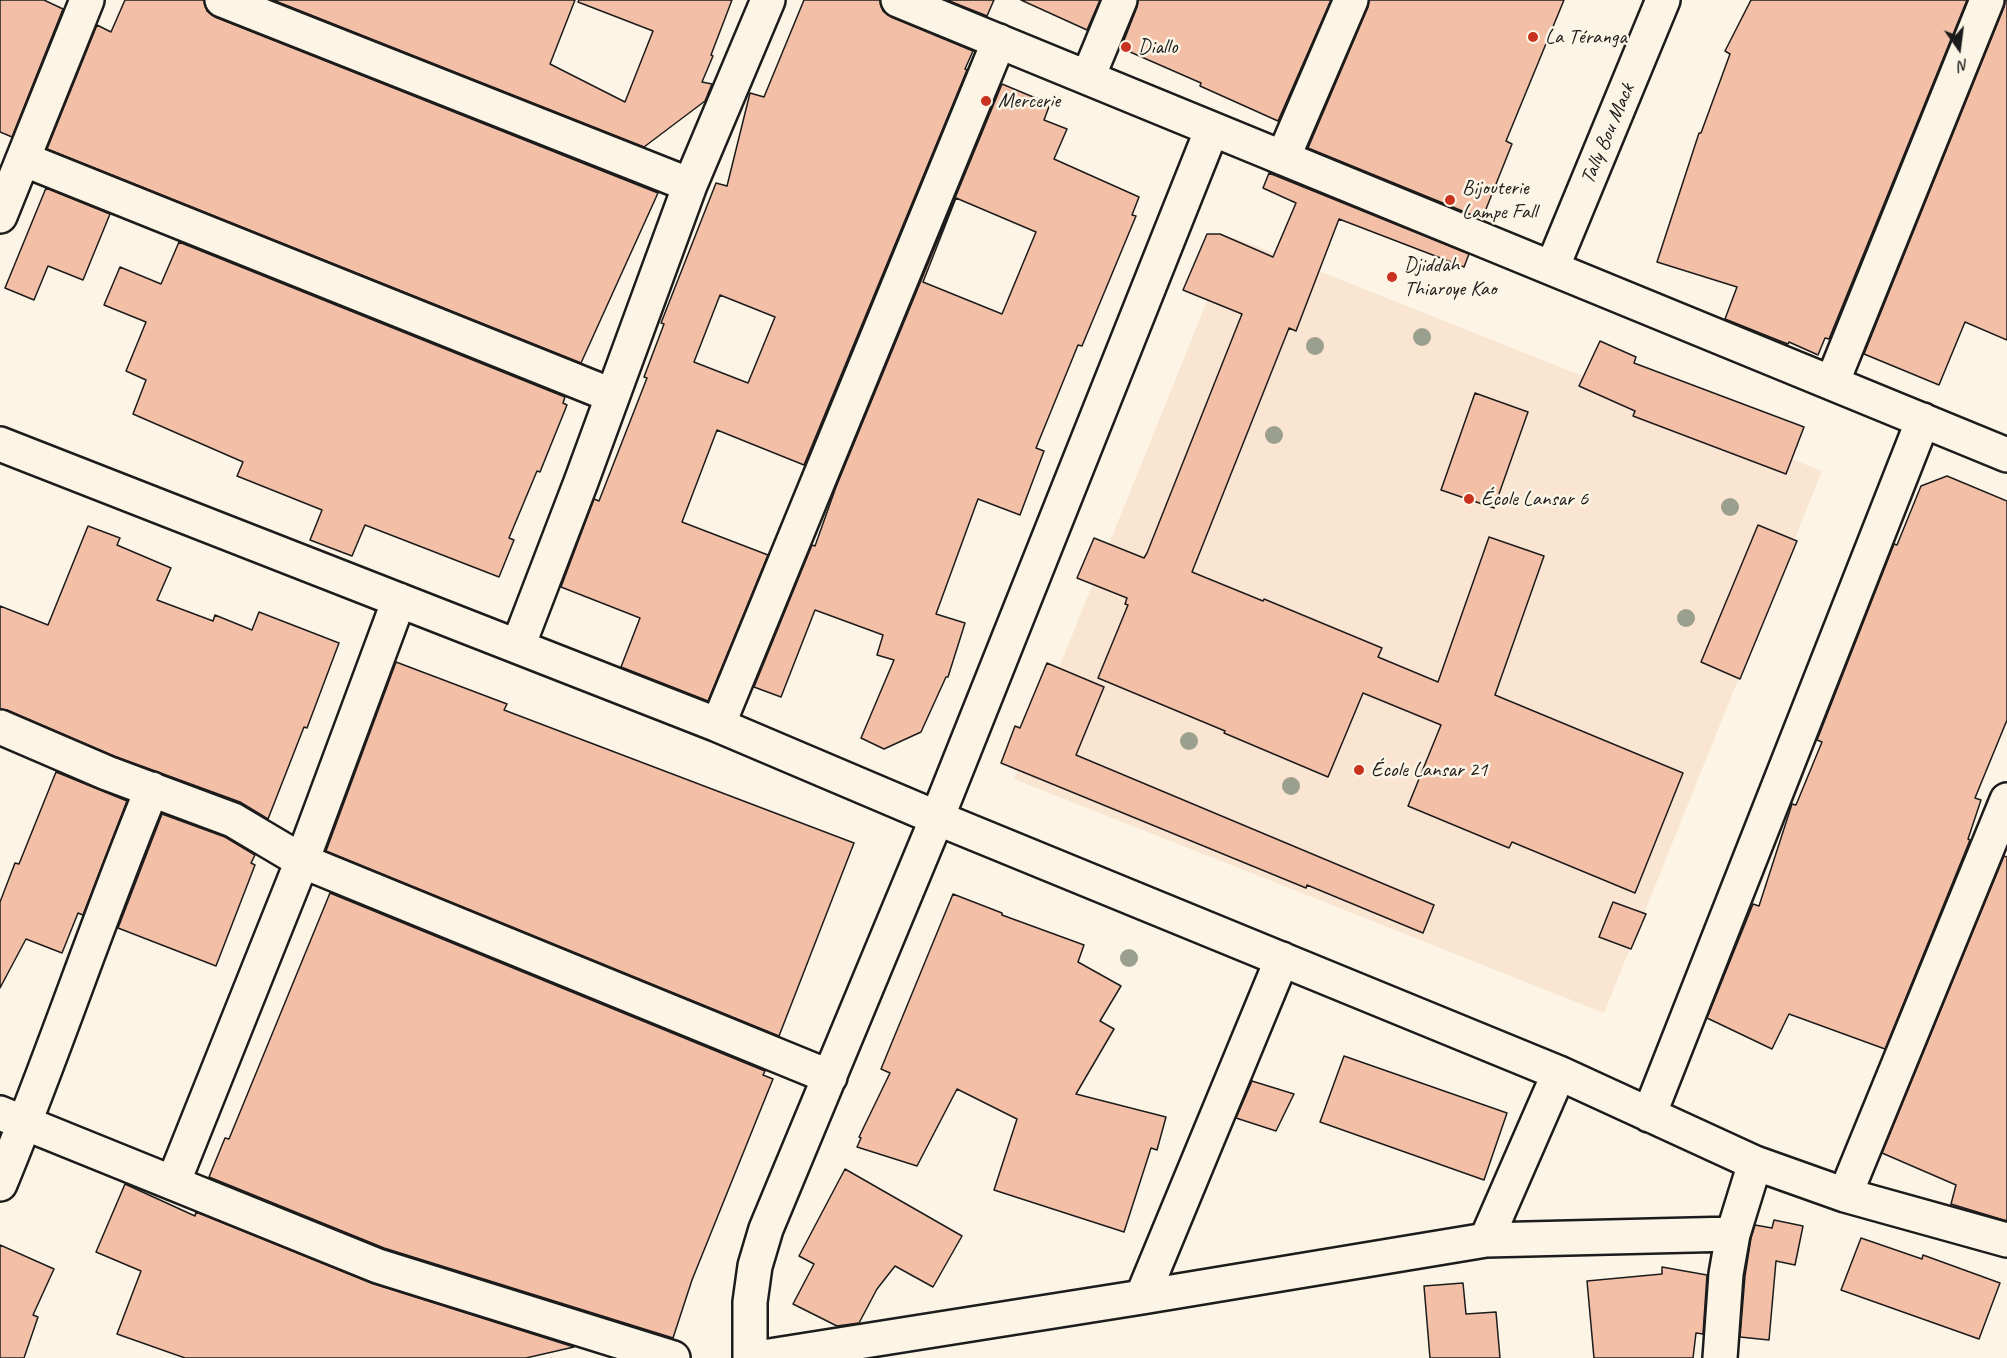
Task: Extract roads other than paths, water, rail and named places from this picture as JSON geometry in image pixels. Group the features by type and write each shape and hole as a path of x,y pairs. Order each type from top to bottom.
{"street":[{"path":"0,216 87,0"},
{"path":"222,0 690,185"},
{"path":"518,646 690,185 768,0"},
{"path":"898,0 2007,455"},
{"path":"1088,77 1120,0"},
{"path":"1283,158 1350,0"},
{"name":"Tally Bou Mack","path":"1552,268 1663,0"},
{"path":"1832,383 1987,0"},
{"path":"718,725 999,41"},
{"path":"750,1358 750,1302 756,1266 766,1229 938,818 1212,129"},
{"path":"23,159 611,395"},
{"path":"1649,1115 1923,420"},
{"path":"0,444 718,725 1558,1073 1755,1163 1845,1195 2007,1240"},
{"path":"173,1183 302,861 399,600"},
{"path":"0,728 107,773 234,820 302,861 830,1077"},
{"path":"0,1184 13,1118 152,789"},
{"path":"1845,1195 2007,800"},
{"path":"1142,1297 1282,959"},
{"path":"1486,1240 1558,1073"},
{"path":"13,1118 378,1266 673,1358"},
{"path":"1720,1358 1726,1274 1733,1234 1755,1163"},
{"path":"757,1358 1486,1240 1733,1234"}],"place":[{"name":"La Téranga","path":"1533,37"},
{"name":"Diallo","path":"1126,47"},
{"name":"Mercerie","path":"986,101"},
{"name":"Bijouterie Lampe Fall","path":"1450,200"},
{"name":"Djiddah Thiaroye Kao","path":"1392,277"},
{"name":"École Lansar 6","path":"1469,499"},
{"name":"École Lansar 21","path":"1359,770"}]}
